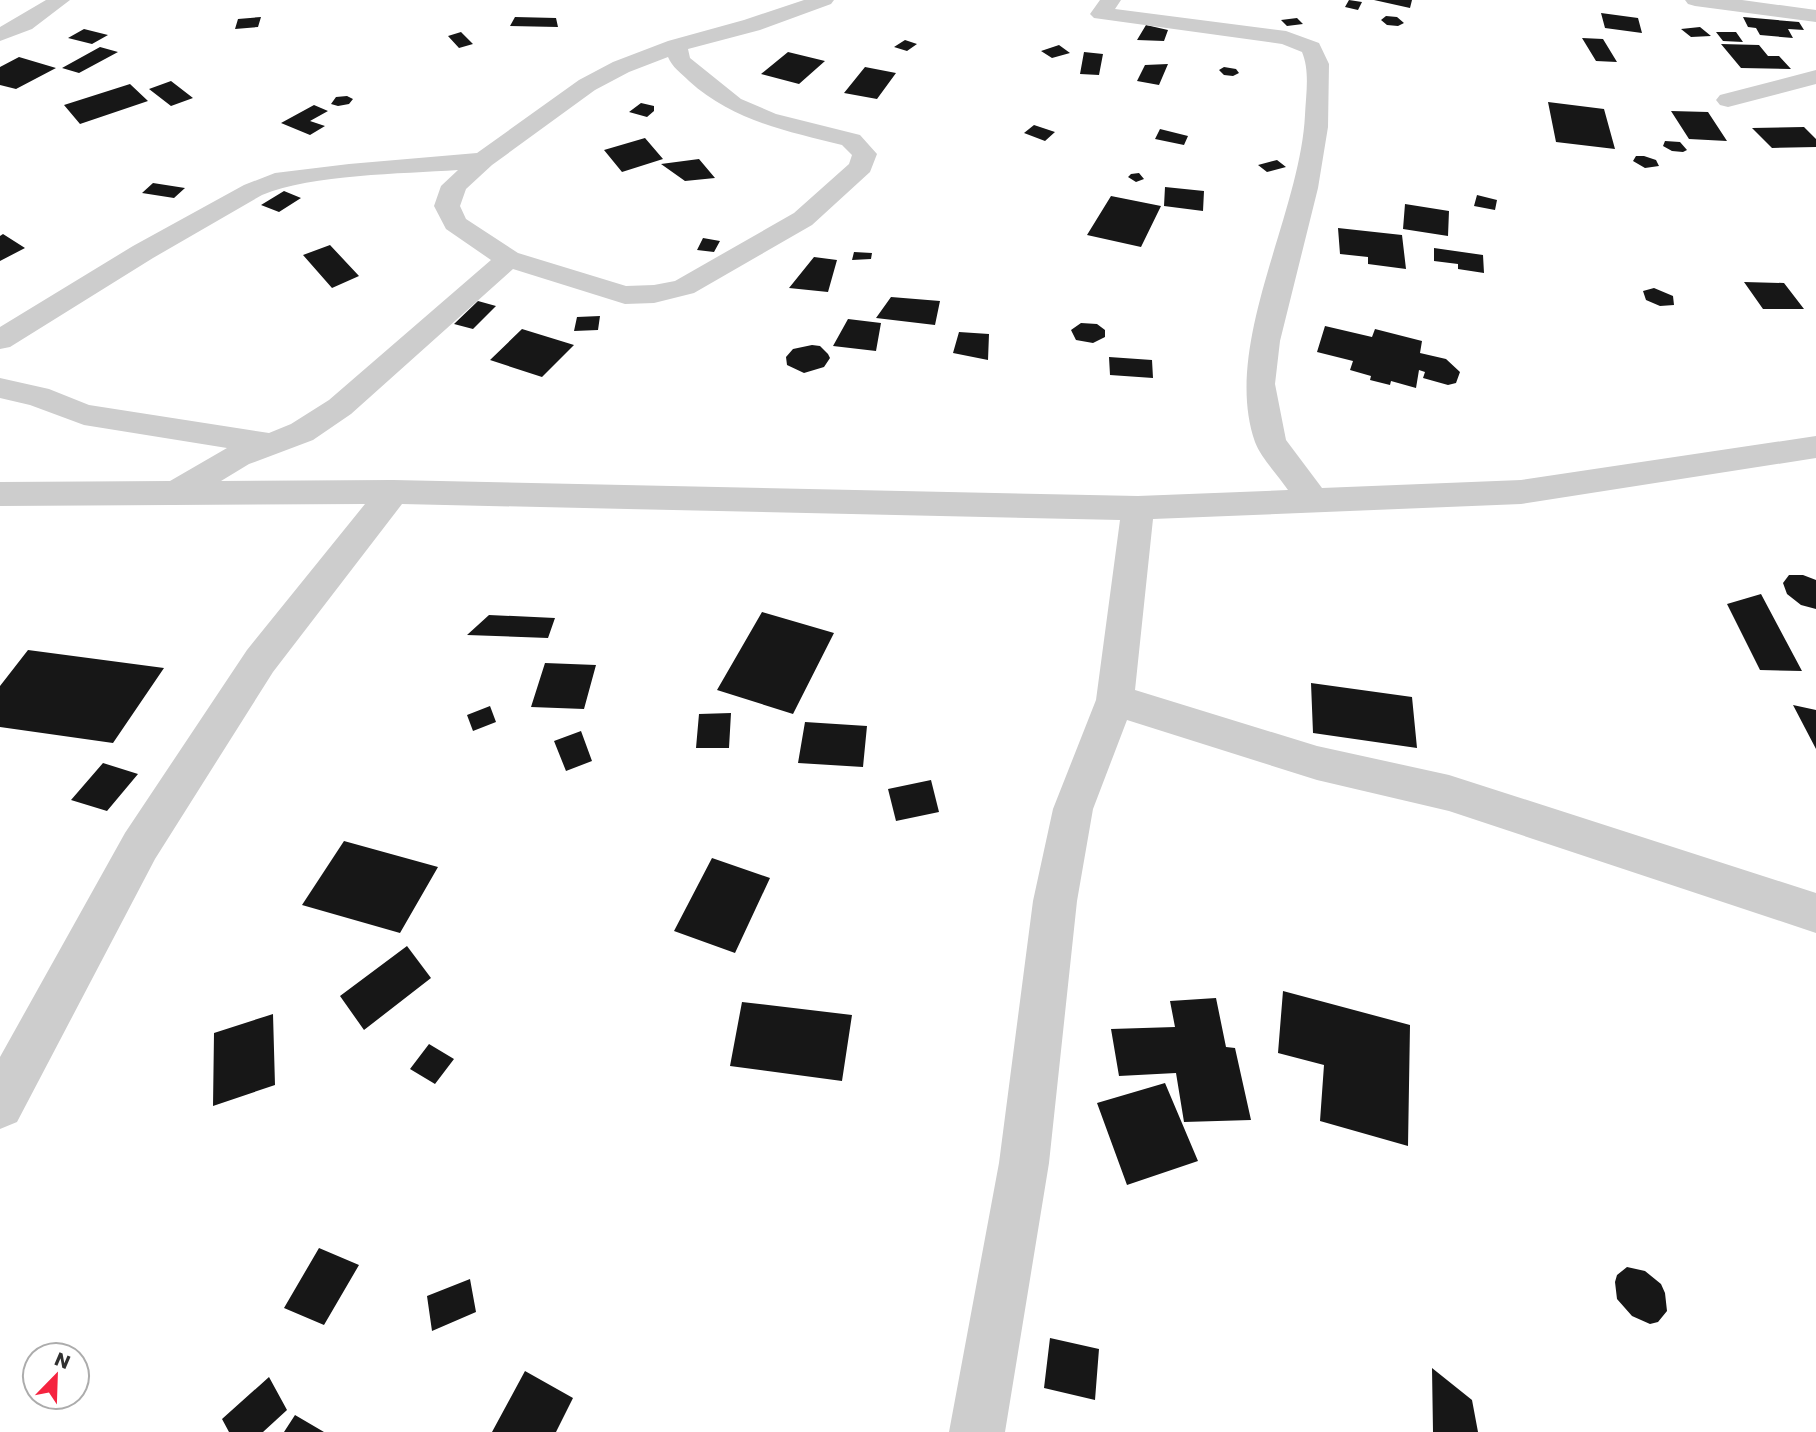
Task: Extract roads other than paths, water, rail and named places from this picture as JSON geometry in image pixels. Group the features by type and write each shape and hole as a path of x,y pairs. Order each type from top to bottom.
{"street":[{"path":"0,35 24,24 60,0"},
{"path":"676,46 680,60 733,104 768,119 851,140 865,154 861,167 803,219 684,287 654,294 625,295 508,258 455,223 447,206 454,186 483,160 587,85 621,67 676,46 752,25 824,0"},
{"path":"1111,0 1101,14 1286,38 1311,48 1318,64 1316,127 1305,188 1265,341 1260,384 1271,442 1314,500"},
{"path":"1695,0 1816,16"},
{"path":"1728,100 1816,77"},
{"path":"0,340 143,252 253,190 275,181 349,171 483,160"},
{"path":"178,492 238,456 302,432 340,407 508,258"},
{"path":"0,388 38,396 84,415 267,443"},
{"path":"0,494 393,492 1138,508 1521,492 1816,447"},
{"path":"0,1104 140,846 261,661 393,492"},
{"path":"978,1432 1024,1163 1055,901 1073,809 1115,700 1138,508"},
{"path":"1115,700 1317,763 1449,793 1816,913"}]}
